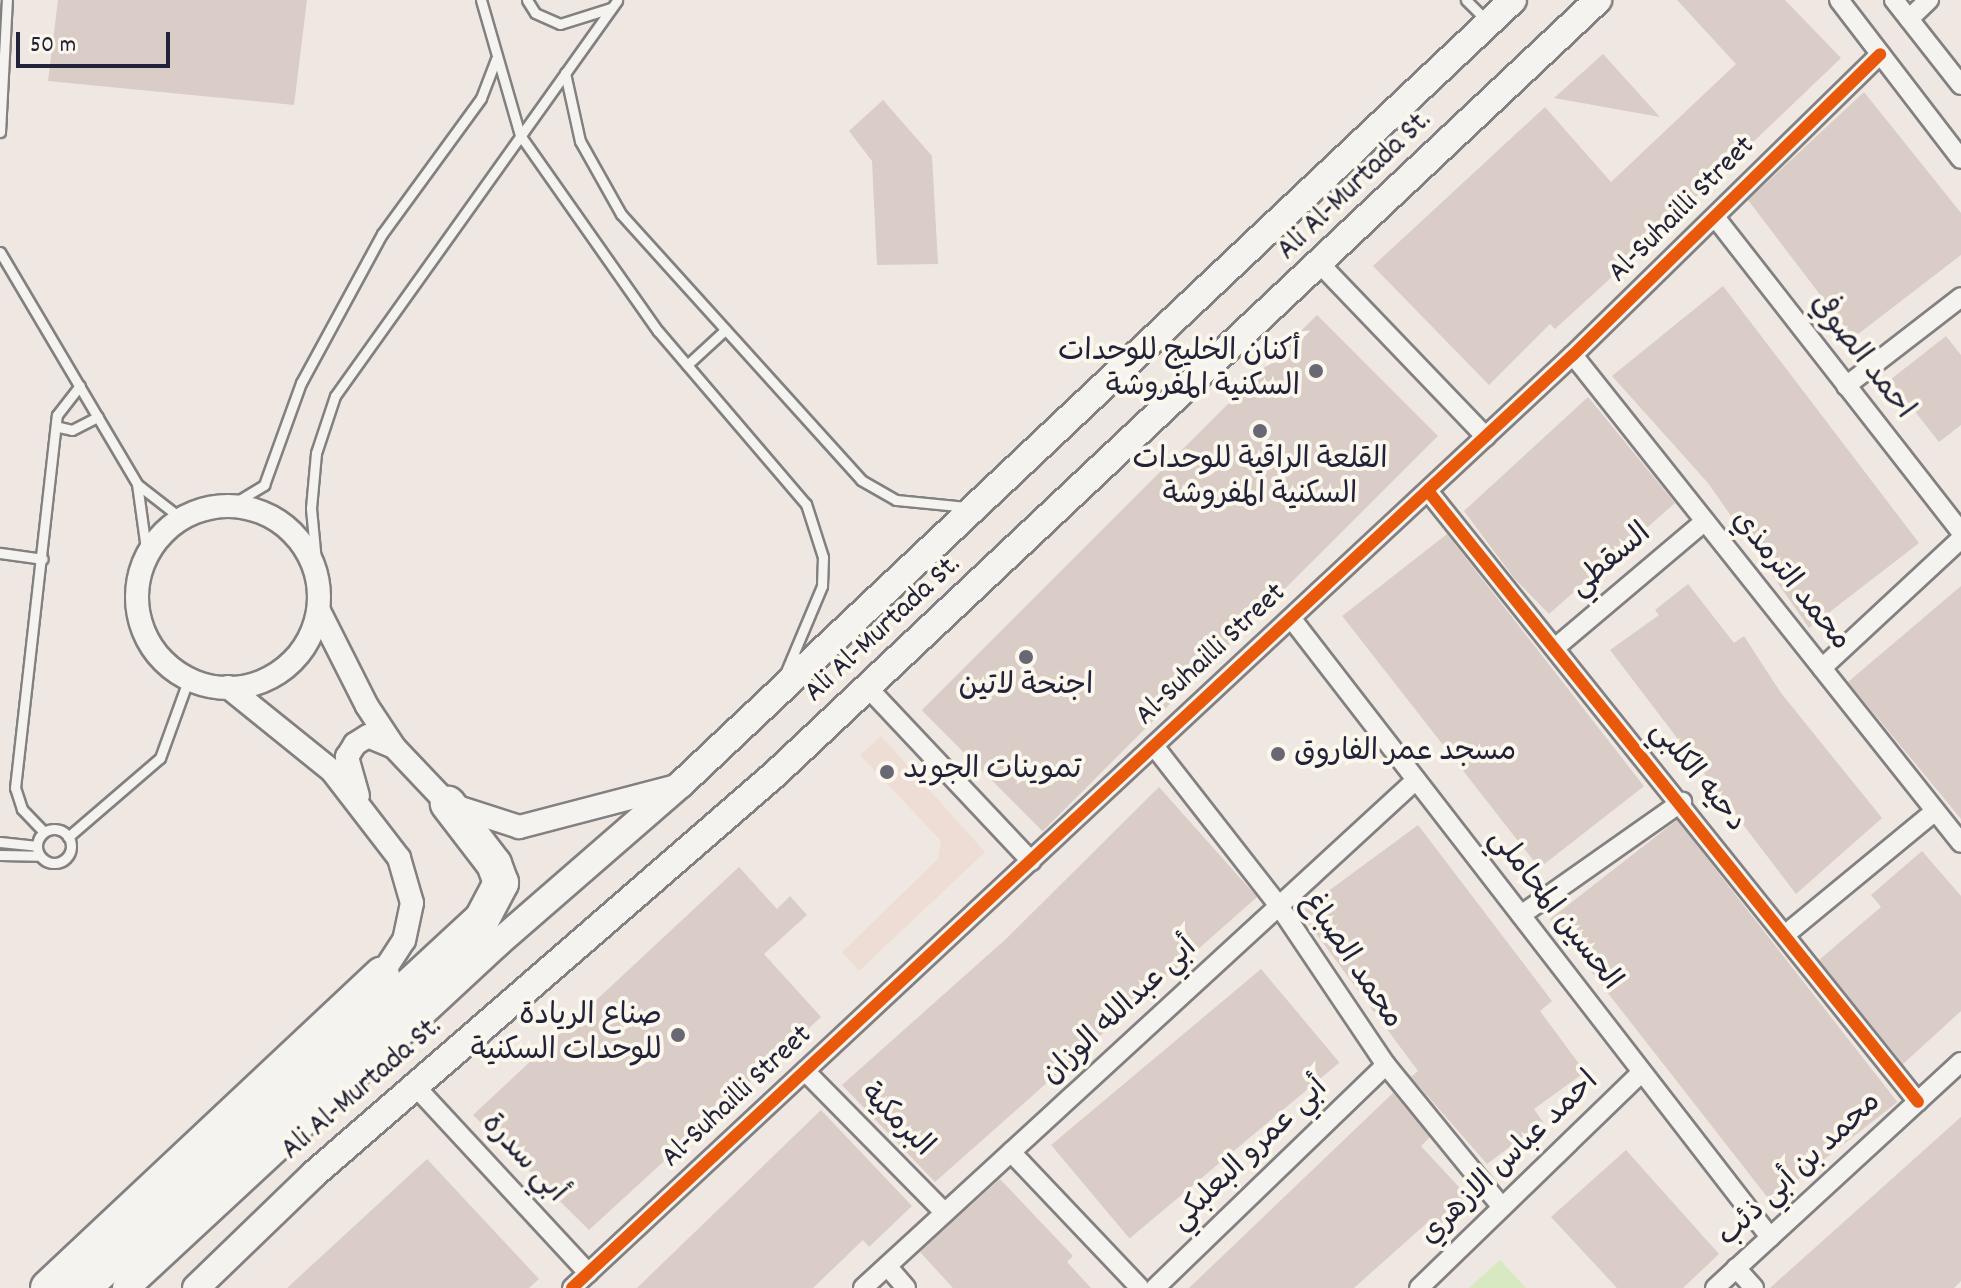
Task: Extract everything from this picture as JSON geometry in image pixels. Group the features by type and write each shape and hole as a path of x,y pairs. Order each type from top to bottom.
{"highway":[{"path":"83,1288 482,919 501,883 494,864 448,804"},
{"path":"48,1288 382,974"}],"main road":[{"name":"Ali Al-Murtada St.","path":"126,1288 498,943 681,784 1513,0"},
{"name":"Ali Al-Murtada St.","path":"196,1288 415,1086 868,688 1321,265 1598,0"}],"street":[{"path":"1839,0 1961,159"},
{"path":"1894,0 1961,85"},
{"path":"1909,19 1929,0"},
{"name":"Al-Suhailli Street","path":"572,1288 1573,355 1880,54"},
{"name":"احمد الصوفي","path":"1715,217 1961,532"},
{"path":"1321,265 1486,437"},
{"path":"1846,386 1961,297"},
{"name":"محمد الترمذي","path":"1573,355 1961,843"},
{"name":"دحيه الكلبي","path":"1428,491 1682,802 1918,1102"},
{"path":"231,505 269,515 299,538 317,572 319,611 306,647 279,674 228,687 189,678 171,669 146,640 136,602 147,556 162,532 182,519 231,505"},
{"name":"السقطي","path":"1556,647 1705,521"},
{"path":"1822,668 1961,539"},
{"path":"319,611 394,747 448,804 519,827 681,784"},
{"name":"الحسين المحاملي","path":"1291,618 1770,1237"},
{"path":"228,687 260,717 302,742 360,807 399,858 412,903 404,940 382,974"},
{"path":"868,688 1031,861"},
{"path":"360,807 347,757 368,736 394,747"},
{"name":"محمد الصباغ","path":"1154,746 1279,906 1386,1065 1502,1207"},
{"name":"أبي عبدالله الوزان","path":"863,1288 1416,780"},
{"path":"1521,915 1682,802"},
{"path":"1786,934 1935,811"},
{"name":"محمد بن أبي ذئب","path":"1715,1288 1961,1062"},
{"name":"أبي عمرو البعلبكي","path":"1155,1288 1386,1065"},
{"name":"البرمكية","path":"805,1071 945,1213"},
{"name":"احمد عباس الازهري","path":"1419,1288 1642,1072"},
{"name":"أبي سدرة","path":"415,1086 588,1273"},
{"path":"1011,1152 1140,1288"},
{"path":"887,1266 906,1288"},
{"path":"1736,1268 1754,1288"}],"lane":[{"path":"0,132 7,0"},
{"path":"481,0 520,135 687,365 788,480 817,530 822,586 776,695"},
{"path":"527,0 535,13 560,24 615,4"},
{"path":"1466,0 1489,23"},
{"path":"317,572 311,508 316,453 335,396 615,4"},
{"path":"231,505 264,485 301,383 367,261 481,98 496,59"},
{"path":"565,73 580,141 597,179 621,214 861,480 896,500 975,508"},
{"path":"0,252 137,484 182,519"},
{"path":"687,365 725,330"},
{"path":"68,837 44,832 22,809 15,788 59,427 58,408 80,386"},
{"path":"59,427 72,430 98,417"},
{"path":"137,484 147,556"},
{"path":"0,553 43,559"},
{"path":"0,842 63,861 68,837 160,758 189,678"},
{"path":"38,851 44,832"},
{"path":"0,855 38,851"}],"shaded area":[{"path":"881,736 985,852 859,971 842,952 938,859 941,841 860,755"}],"green space":[{"path":"1500,1260 1526,1288 1469,1288"}],"building":[{"path":"58,0 307,0 294,105 48,81"},
{"path":"1677,0 1785,0 1841,58 1614,275 1555,329 1550,324 1489,385 1373,266 1545,107 1611,182 1736,64"},
{"path":"1603,54 1660,117 1554,98"},
{"path":"1864,92 1961,213 1961,255 1853,338 1748,200"},
{"path":"883,100 932,156 938,264 877,265 872,161 849,131"},
{"path":"1723,286 1919,543 1809,628 1708,483 1612,376"},
{"path":"1317,315 1438,436 1043,831 922,710"},
{"path":"1946,336 1961,355 1961,425 1939,442 1890,380"},
{"path":"1588,397 1675,503 1549,614 1514,578 1464,511"},
{"path":"1447,534 1644,786 1539,868 1342,616"},
{"path":"1688,584 1734,643 1744,636 1781,693 1882,818 1796,894 1610,650 1659,615 1655,610"},
{"path":"1961,586 1961,819 1848,682"},
{"path":"1159,787 1257,897 935,1182 842,1085 1007,938"},
{"path":"1677,820 1897,1102 1771,1201 1550,919"},
{"path":"1418,825 1552,1001 1540,1011 1585,1072 1534,1109 1543,1122 1487,1164 1411,1077 1418,1071 1300,912"},
{"path":"1922,851 1961,896 1961,1011 1903,1064 1819,960 1881,907 1871,895"},
{"path":"739,867 777,909 790,896 807,915 764,954 821,1017 589,1230 473,1115"},
{"path":"1261,969 1339,1062 1130,1239 1051,1145"},
{"path":"1393,1093 1430,1137 1421,1146 1469,1198 1435,1229 1428,1222 1354,1288 1189,1288"},
{"path":"821,1110 912,1206 869,1247 863,1240 813,1288 637,1288"},
{"path":"1961,1117 1961,1281 1954,1288 1770,1288"},
{"path":"1626,1150 1719,1254 1683,1288 1617,1288 1551,1217"},
{"path":"427,1159 539,1279 529,1288 287,1288"},
{"path":"1000,1179 1073,1256 1067,1262 1091,1288 953,1288 920,1252"}],"cycle path":[{"path":"572,1288 1573,355 1880,54"},
{"path":"1428,491 1918,1102"}],"place":[{"name":"أكنان الخليج للوحدات السكنية المفروشة","path":"1316,371"},
{"name":"القلعة الراقية للوحدات السكنية المفروشة","path":"1260,431"},
{"name":"اجنحة لاتين","path":"1026,657"},
{"name":"مسجد عمر الفاروق","path":"1278,754"},
{"name":"تموينات الجويد","path":"887,772"},
{"name":"صناع الريادة للوحدات السكنية","path":"678,1035"}]}
